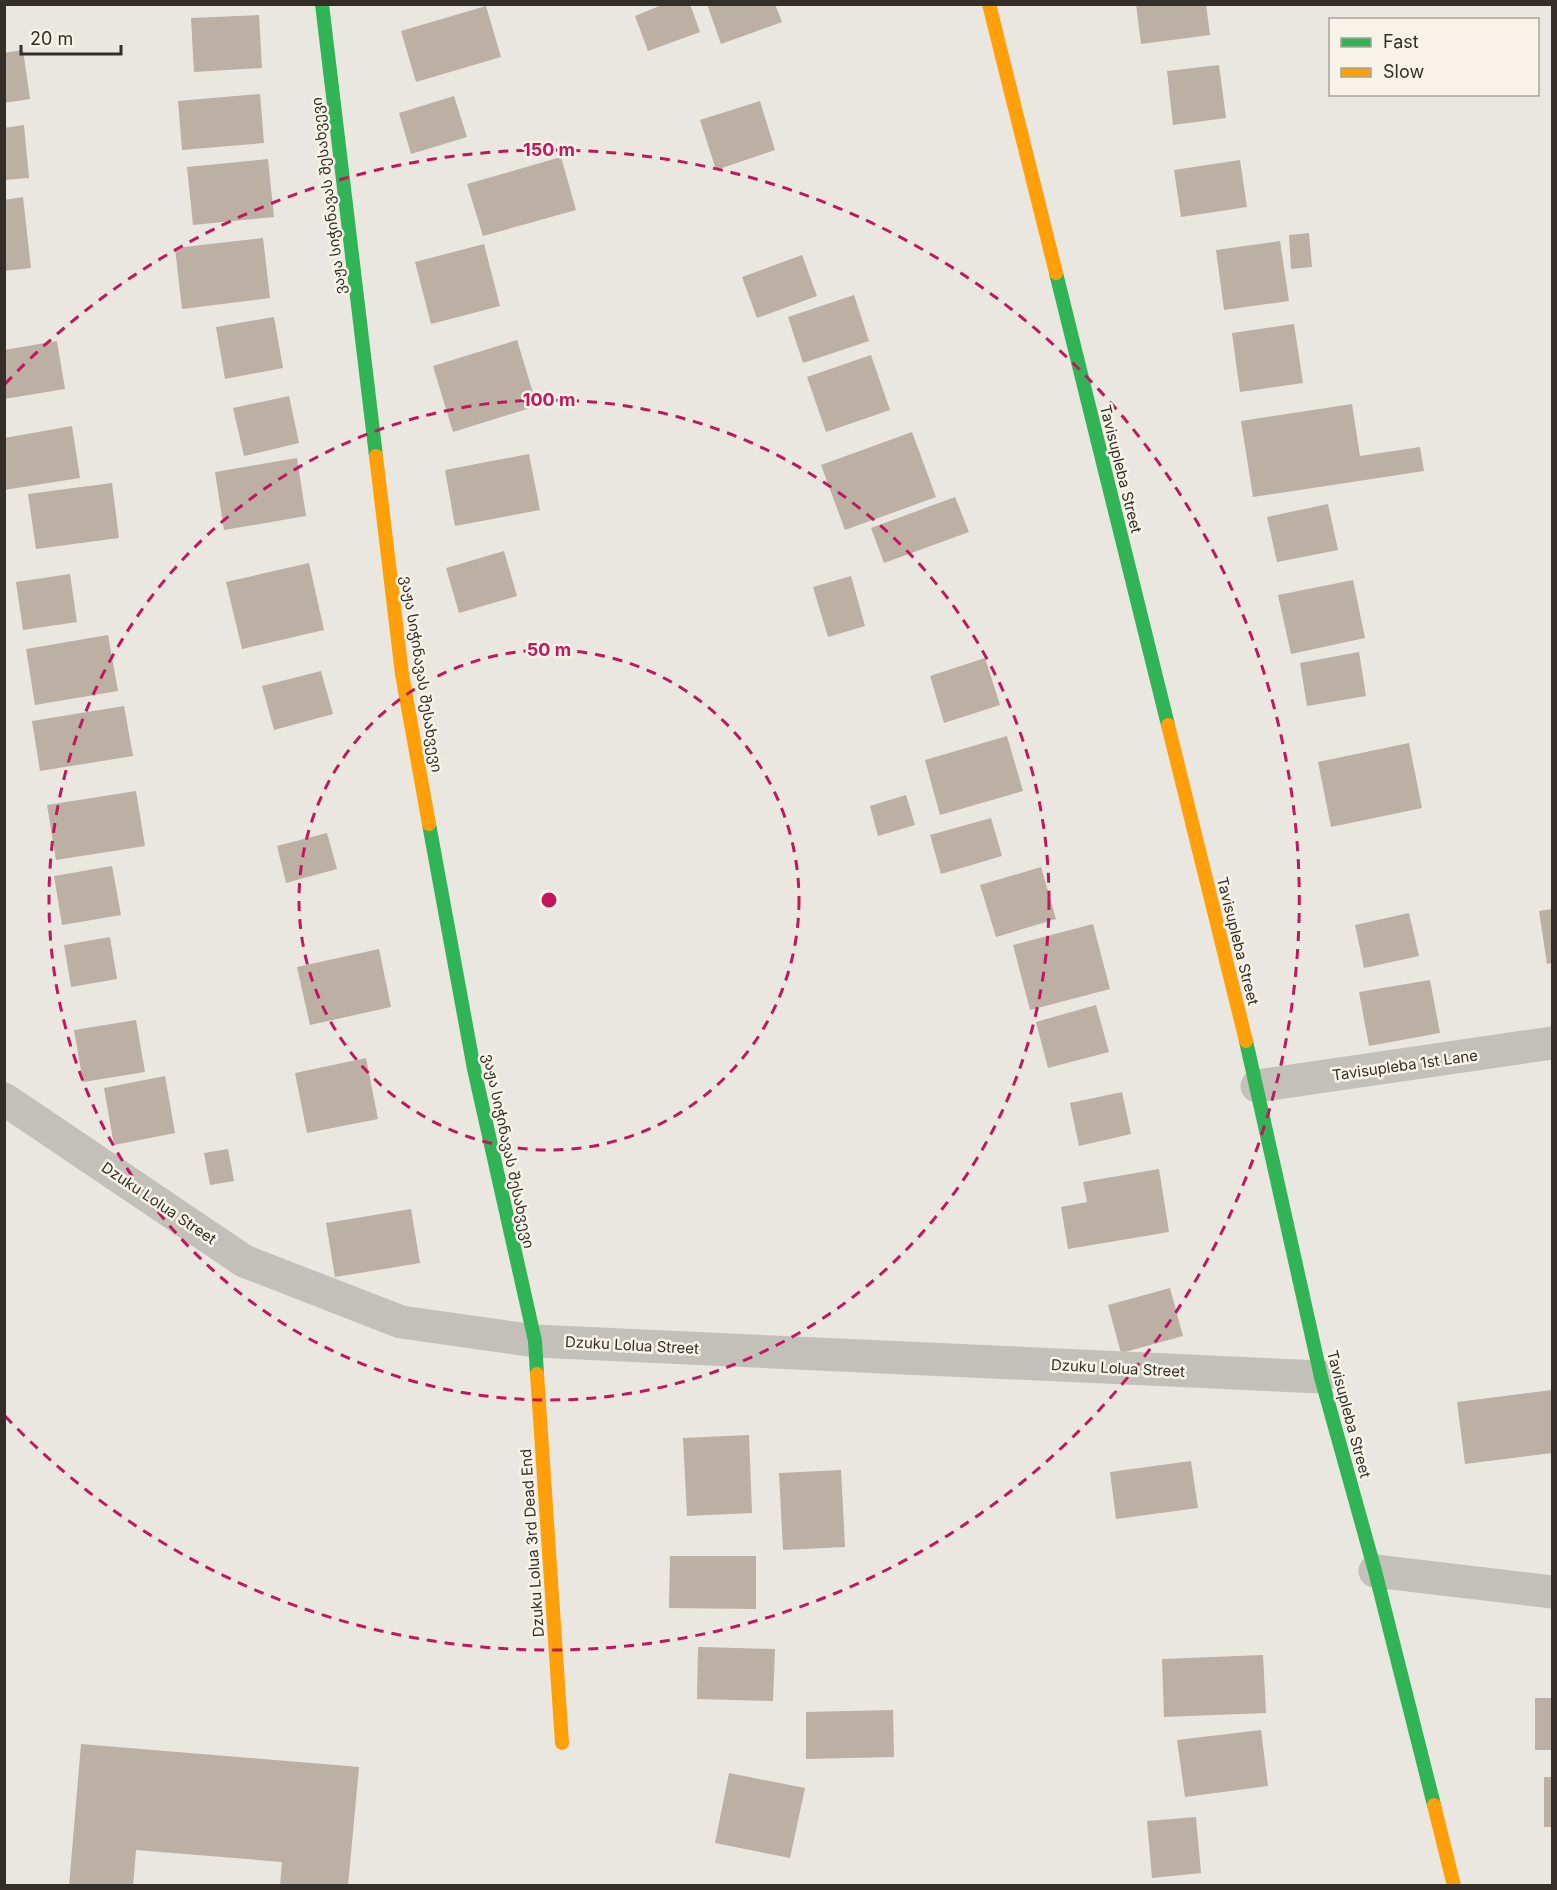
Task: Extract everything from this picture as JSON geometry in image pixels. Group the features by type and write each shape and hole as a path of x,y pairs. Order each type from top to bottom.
{"main road":[{"name":"ვაჟა სიჭინავას შესახვევი","path":"322,4 402,674 474,1069 535,1341"},
{"name":"Tavisupleba Street","path":"989,4 1257,1086 1321,1377 1375,1571 1454,1886"},
{"name":"Dzuku Lolua 3rd Dead End","path":"535,1341 562,1743"}],"street":[{"name":"Tavisupleba 1st Lane","path":"1257,1086 1552,1043"},
{"name":"Dzuku Lolua Street","path":"4,1099 244,1261 400,1322 535,1341 1321,1377"},
{"path":"1375,1571 1552,1592"}],"building":[{"path":"664,4 690,4 700,32 648,51 635,16"},
{"path":"707,4 775,4 782,22 721,44"},
{"path":"1136,4 1206,4 1210,35 1141,44"},
{"path":"486,6 501,57 416,82 401,31"},
{"path":"259,15 262,68 194,72 191,18"},
{"path":"23,50 30,99 4,103 4,53"},
{"path":"1219,65 1226,118 1173,125 1167,71"},
{"path":"260,94 264,143 182,150 178,101"},
{"path":"454,96 467,137 411,154 399,113"},
{"path":"760,101 775,150 716,170 700,120"},
{"path":"24,125 29,178 4,180 4,128"},
{"path":"561,157 576,210 483,236 467,184"},
{"path":"268,159 274,217 193,225 187,167"},
{"path":"1240,160 1247,207 1181,217 1174,170"},
{"path":"23,197 31,268 4,271 4,200"},
{"path":"1309,233 1312,267 1291,269 1289,235"},
{"path":"263,238 270,298 182,309 175,248"},
{"path":"1280,241 1289,301 1224,310 1216,250"},
{"path":"484,244 500,306 431,324 415,262"},
{"path":"802,255 817,296 757,318 742,277"},
{"path":"854,295 869,341 803,363 788,317"},
{"path":"274,317 283,368 225,379 216,327"},
{"path":"1294,324 1303,383 1240,392 1232,333"},
{"path":"517,340 537,406 453,432 433,366"},
{"path":"57,341 65,389 4,399 4,350"},
{"path":"871,355 890,410 826,432 807,377"},
{"path":"289,396 299,443 244,456 233,408"},
{"path":"1352,404 1360,456 1420,447 1424,471 1253,497 1241,421"},
{"path":"72,426 80,478 4,490 4,438"},
{"path":"912,432 936,497 845,530 821,465"},
{"path":"529,454 540,510 455,526 445,470"},
{"path":"297,458 306,516 224,530 215,472"},
{"path":"112,483 119,538 36,549 28,494"},
{"path":"955,497 969,532 884,563 871,528"},
{"path":"1328,504 1338,550 1277,562 1267,517"},
{"path":"504,551 517,596 459,613 446,568"},
{"path":"309,563 324,630 242,649 226,582"},
{"path":"70,574 77,622 23,630 16,582"},
{"path":"851,576 865,626 828,637 813,587"},
{"path":"1353,580 1365,638 1291,654 1278,595"},
{"path":"108,635 118,691 35,705 26,649"},
{"path":"1359,652 1366,696 1307,706 1300,663"},
{"path":"985,658 1000,705 944,723 930,676"},
{"path":"321,671 333,714 274,730 262,686"},
{"path":"124,706 133,756 40,771 32,721"},
{"path":"1007,736 1023,791 940,815 925,760"},
{"path":"1409,743 1422,808 1331,827 1318,762"},
{"path":"136,791 145,846 56,860 47,805"},
{"path":"906,795 915,825 878,836 870,806"},
{"path":"991,818 1002,856 941,874 930,835"},
{"path":"327,833 337,869 286,883 277,846"},
{"path":"112,866 121,915 62,925 54,876"},
{"path":"1041,867 1056,919 996,937 980,885"},
{"path":"1552,909 1552,963 1547,964 1539,911"},
{"path":"1409,913 1419,956 1364,968 1355,925"},
{"path":"1093,924 1110,989 1030,1010 1013,945"},
{"path":"110,937 117,979 71,987 64,945"},
{"path":"379,949 391,1007 310,1025 297,967"},
{"path":"1430,980 1440,1033 1369,1046 1359,992"},
{"path":"1096,1005 1109,1052 1048,1068 1036,1022"},
{"path":"136,1020 145,1072 83,1082 74,1030"},
{"path":"366,1058 378,1119 307,1133 295,1073"},
{"path":"165,1076 175,1133 114,1145 104,1088"},
{"path":"1122,1092 1131,1134 1079,1146 1070,1103"},
{"path":"228,1149 234,1181 210,1185 204,1153"},
{"path":"1159,1169 1169,1232 1068,1249 1061,1207 1087,1202 1083,1182"},
{"path":"411,1209 420,1263 335,1277 326,1223"},
{"path":"1170,1288 1183,1336 1121,1353 1108,1305"},
{"path":"1552,1390 1552,1453 1465,1464 1457,1402"},
{"path":"749,1435 752,1513 687,1516 683,1438"},
{"path":"1191,1461 1198,1508 1116,1519 1110,1472"},
{"path":"841,1470 845,1547 783,1550 779,1473"},
{"path":"670,1556 756,1556 756,1609 669,1608"},
{"path":"698,1647 775,1649 773,1701 697,1699"},
{"path":"1263,1655 1266,1713 1164,1717 1162,1659"},
{"path":"1535,1698 1552,1698 1552,1750 1535,1750"},
{"path":"893,1710 894,1757 806,1759 806,1712"},
{"path":"1261,1730 1268,1786 1185,1797 1177,1740"},
{"path":"81,1744 359,1767 348,1886 280,1886 282,1862 136,1850 133,1886 69,1886"},
{"path":"729,1773 805,1788 790,1858 715,1843"},
{"path":"1544,1777 1552,1777 1552,1827 1544,1827"},
{"path":"1196,1817 1201,1873 1152,1878 1147,1821"}],"traffic: fast":[{"path":"322,4 376,456"},
{"path":"1056,273 1168,725"},
{"path":"429,824 474,1069 535,1341 537,1374"},
{"path":"1246,1041 1321,1377 1375,1571 1434,1805"}],"traffic: slow":[{"path":"989,4 1056,273"},
{"path":"376,456 402,674 429,824"},
{"path":"1168,725 1246,1041"},
{"path":"537,1374 562,1743"},
{"path":"1434,1805 1454,1886"}]}
